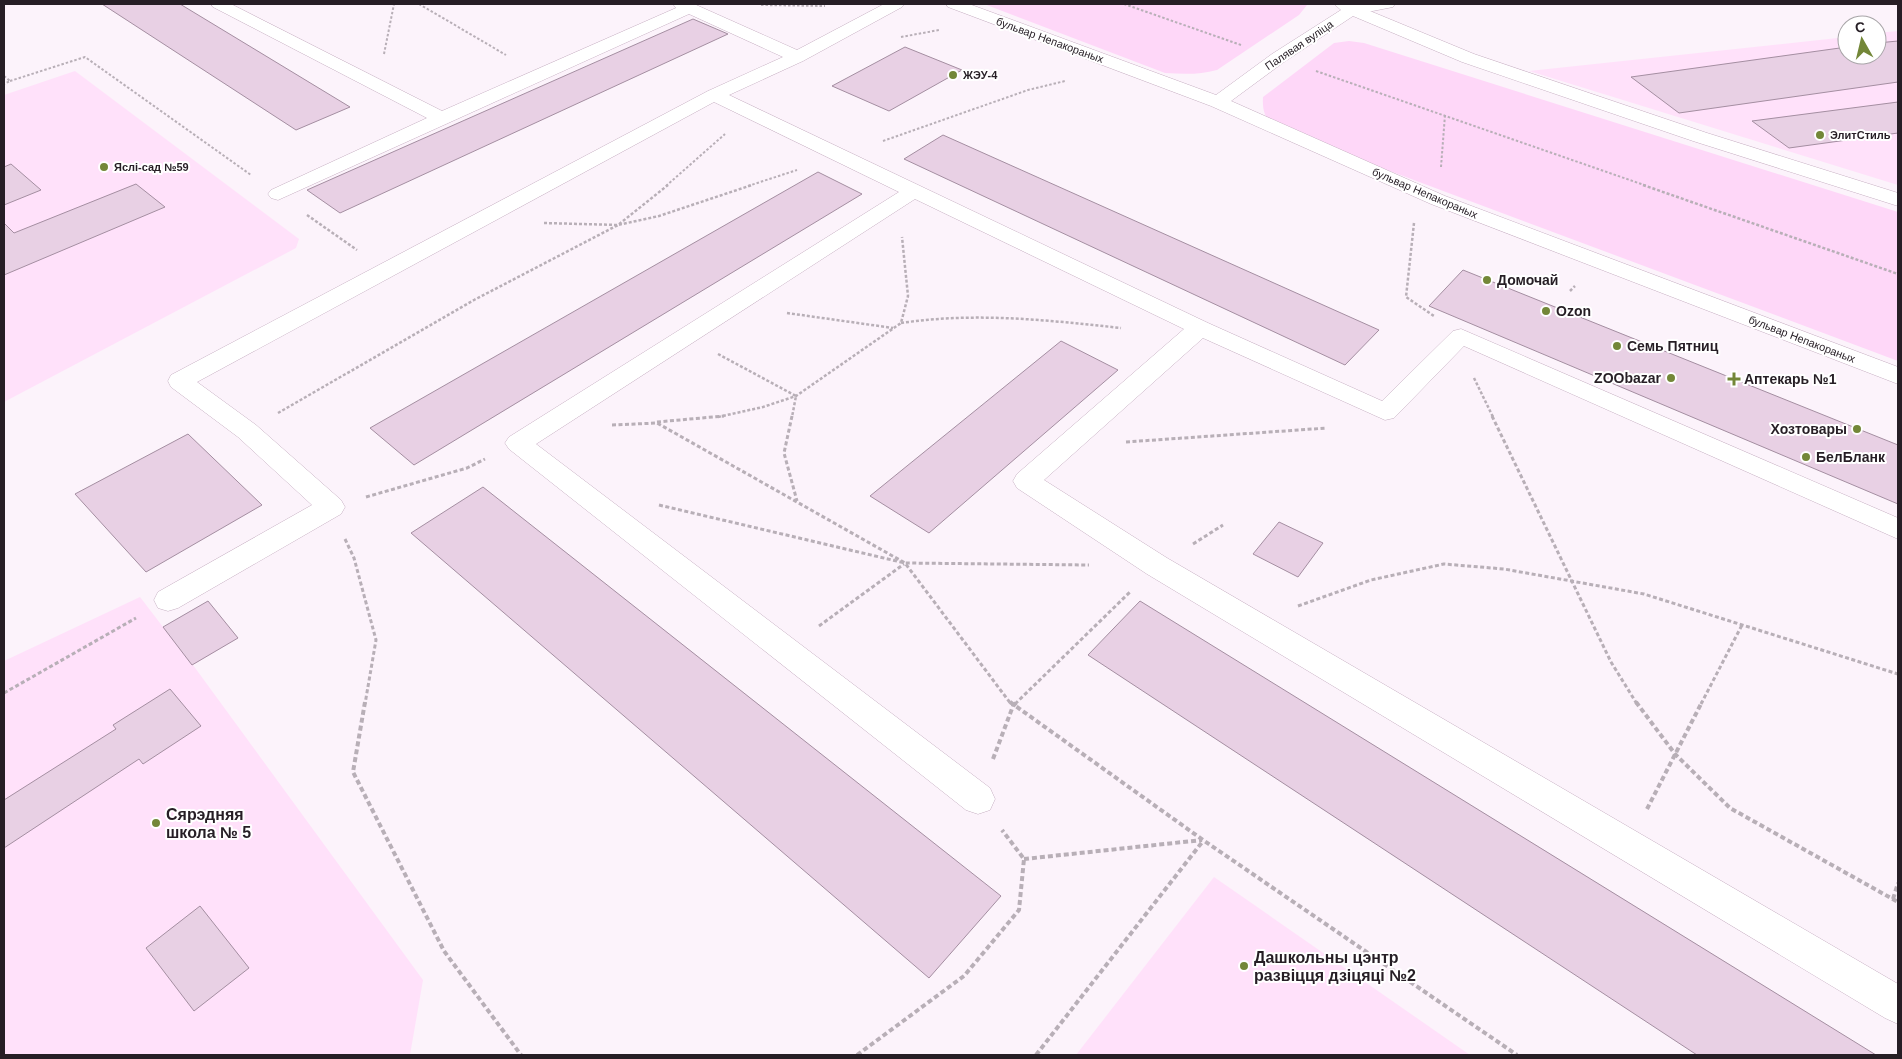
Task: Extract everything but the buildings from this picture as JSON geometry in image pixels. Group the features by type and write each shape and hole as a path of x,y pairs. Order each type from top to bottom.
{"main road":[{"path":"219,4 442,118"},
{"name":"бульвар Непакораных","path":"954,4 1218,102 1438,200 1898,376"},
{"name":"Палявая вуліца","path":"1218,102 1347,7 1387,4"},
{"path":"278,194 685,6 797,57"},
{"path":"168,600 331,507 247,431 180,381 384,270 714,95 797,57 891,6"},
{"path":"1347,7 1468,58 1700,137 1898,200"},
{"path":"714,95 841,155 906,196 1385,412 1458,338 1898,530"},
{"path":"906,196 518,443 978,799"},
{"path":"1200,328 1026,481 1157,566 1898,1005"}],"path":[{"path":"378,84 394,4"},
{"path":"419,4 539,75"},
{"path":"753,6 780,4 891,6"},
{"path":"1124,4 1898,274"},
{"path":"4,84 85,57 384,270"},
{"path":"4,76 10,82"},
{"path":"543,223 618,225 659,216 1028,90 1065,81"},
{"path":"247,431 474,300 618,225 679,176 749,112"},
{"path":"1445,115 1438,200 1413,223 1406,297 1458,338 1612,662 1642,712 1674,754 1730,808 1898,902"},
{"path":"901,323 908,296 906,196"},
{"path":"734,305 893,328"},
{"path":"607,426 719,417 763,407 796,396 901,323 932,317 1029,318 1125,328"},
{"path":"685,336 796,396"},
{"path":"796,396 784,453 798,502"},
{"path":"657,422 905,563 1013,706 1203,840 1516,1055"},
{"path":"1065,446 1327,428"},
{"path":"518,443 467,468 331,507 354,558 376,640 353,772 444,951 521,1055"},
{"path":"657,504 905,563 1157,566"},
{"path":"857,1055 964,976 1019,910 1024,859 978,799 1013,706 1157,566 1223,525"},
{"path":"786,650 905,563"},
{"path":"1252,622 1371,580 1444,564 1504,569 1644,594 1898,674"},
{"path":"4,693 168,600"},
{"path":"1629,846 1674,754 1742,625"},
{"path":"1024,859 1203,840"},
{"path":"1036,1055 1203,840"},
{"path":"1893,899 1898,883"}],"shaded area":[{"path":"984,4 1307,5 1299,15 1217,70 1185,74 1165,73"},
{"path":"1898,31 1898,185 1529,71 1837,38 1837,65 1887,65 1887,32"},
{"path":"1349,41 1364,43 1898,212 1898,361 1283,131 1269,121 1263,109 1263,97 1334,43"},
{"name":"Яслі-сад №59","path":"75,71 299,239 296,248 4,402 4,95"},
{"name":"Сярэдняя школа № 5","path":"140,597 163,627 208,601 238,638 193,665 423,980 410,1055 4,1055 4,661"},
{"name":"Дашкольны цэнтр развіцця дзіцяці №2","path":"1214,877 1470,1055 1076,1055"}],"place":[{"name":"ЖЭУ-4","path":"953,75"},
{"name":"ЭлитСтиль","path":"1820,135"},
{"name":"Яслі-сад №59","path":"104,167"},
{"name":"Домочай","path":"1487,280"},
{"name":"Ozon","path":"1546,311"},
{"name":"Семь Пятниц","path":"1617,346"},
{"name":"ZOObazar","path":"1671,378"},
{"name":"Аптекарь №1","path":"1734,379"},
{"name":"Хозтовары","path":"1857,429"},
{"name":"БелБланк","path":"1806,457"},
{"name":"Сярэдняя школа № 5","path":"156,823"},
{"name":"Дашкольны цэнтр развіцця дзіцяці №2","path":"1244,966"}]}
